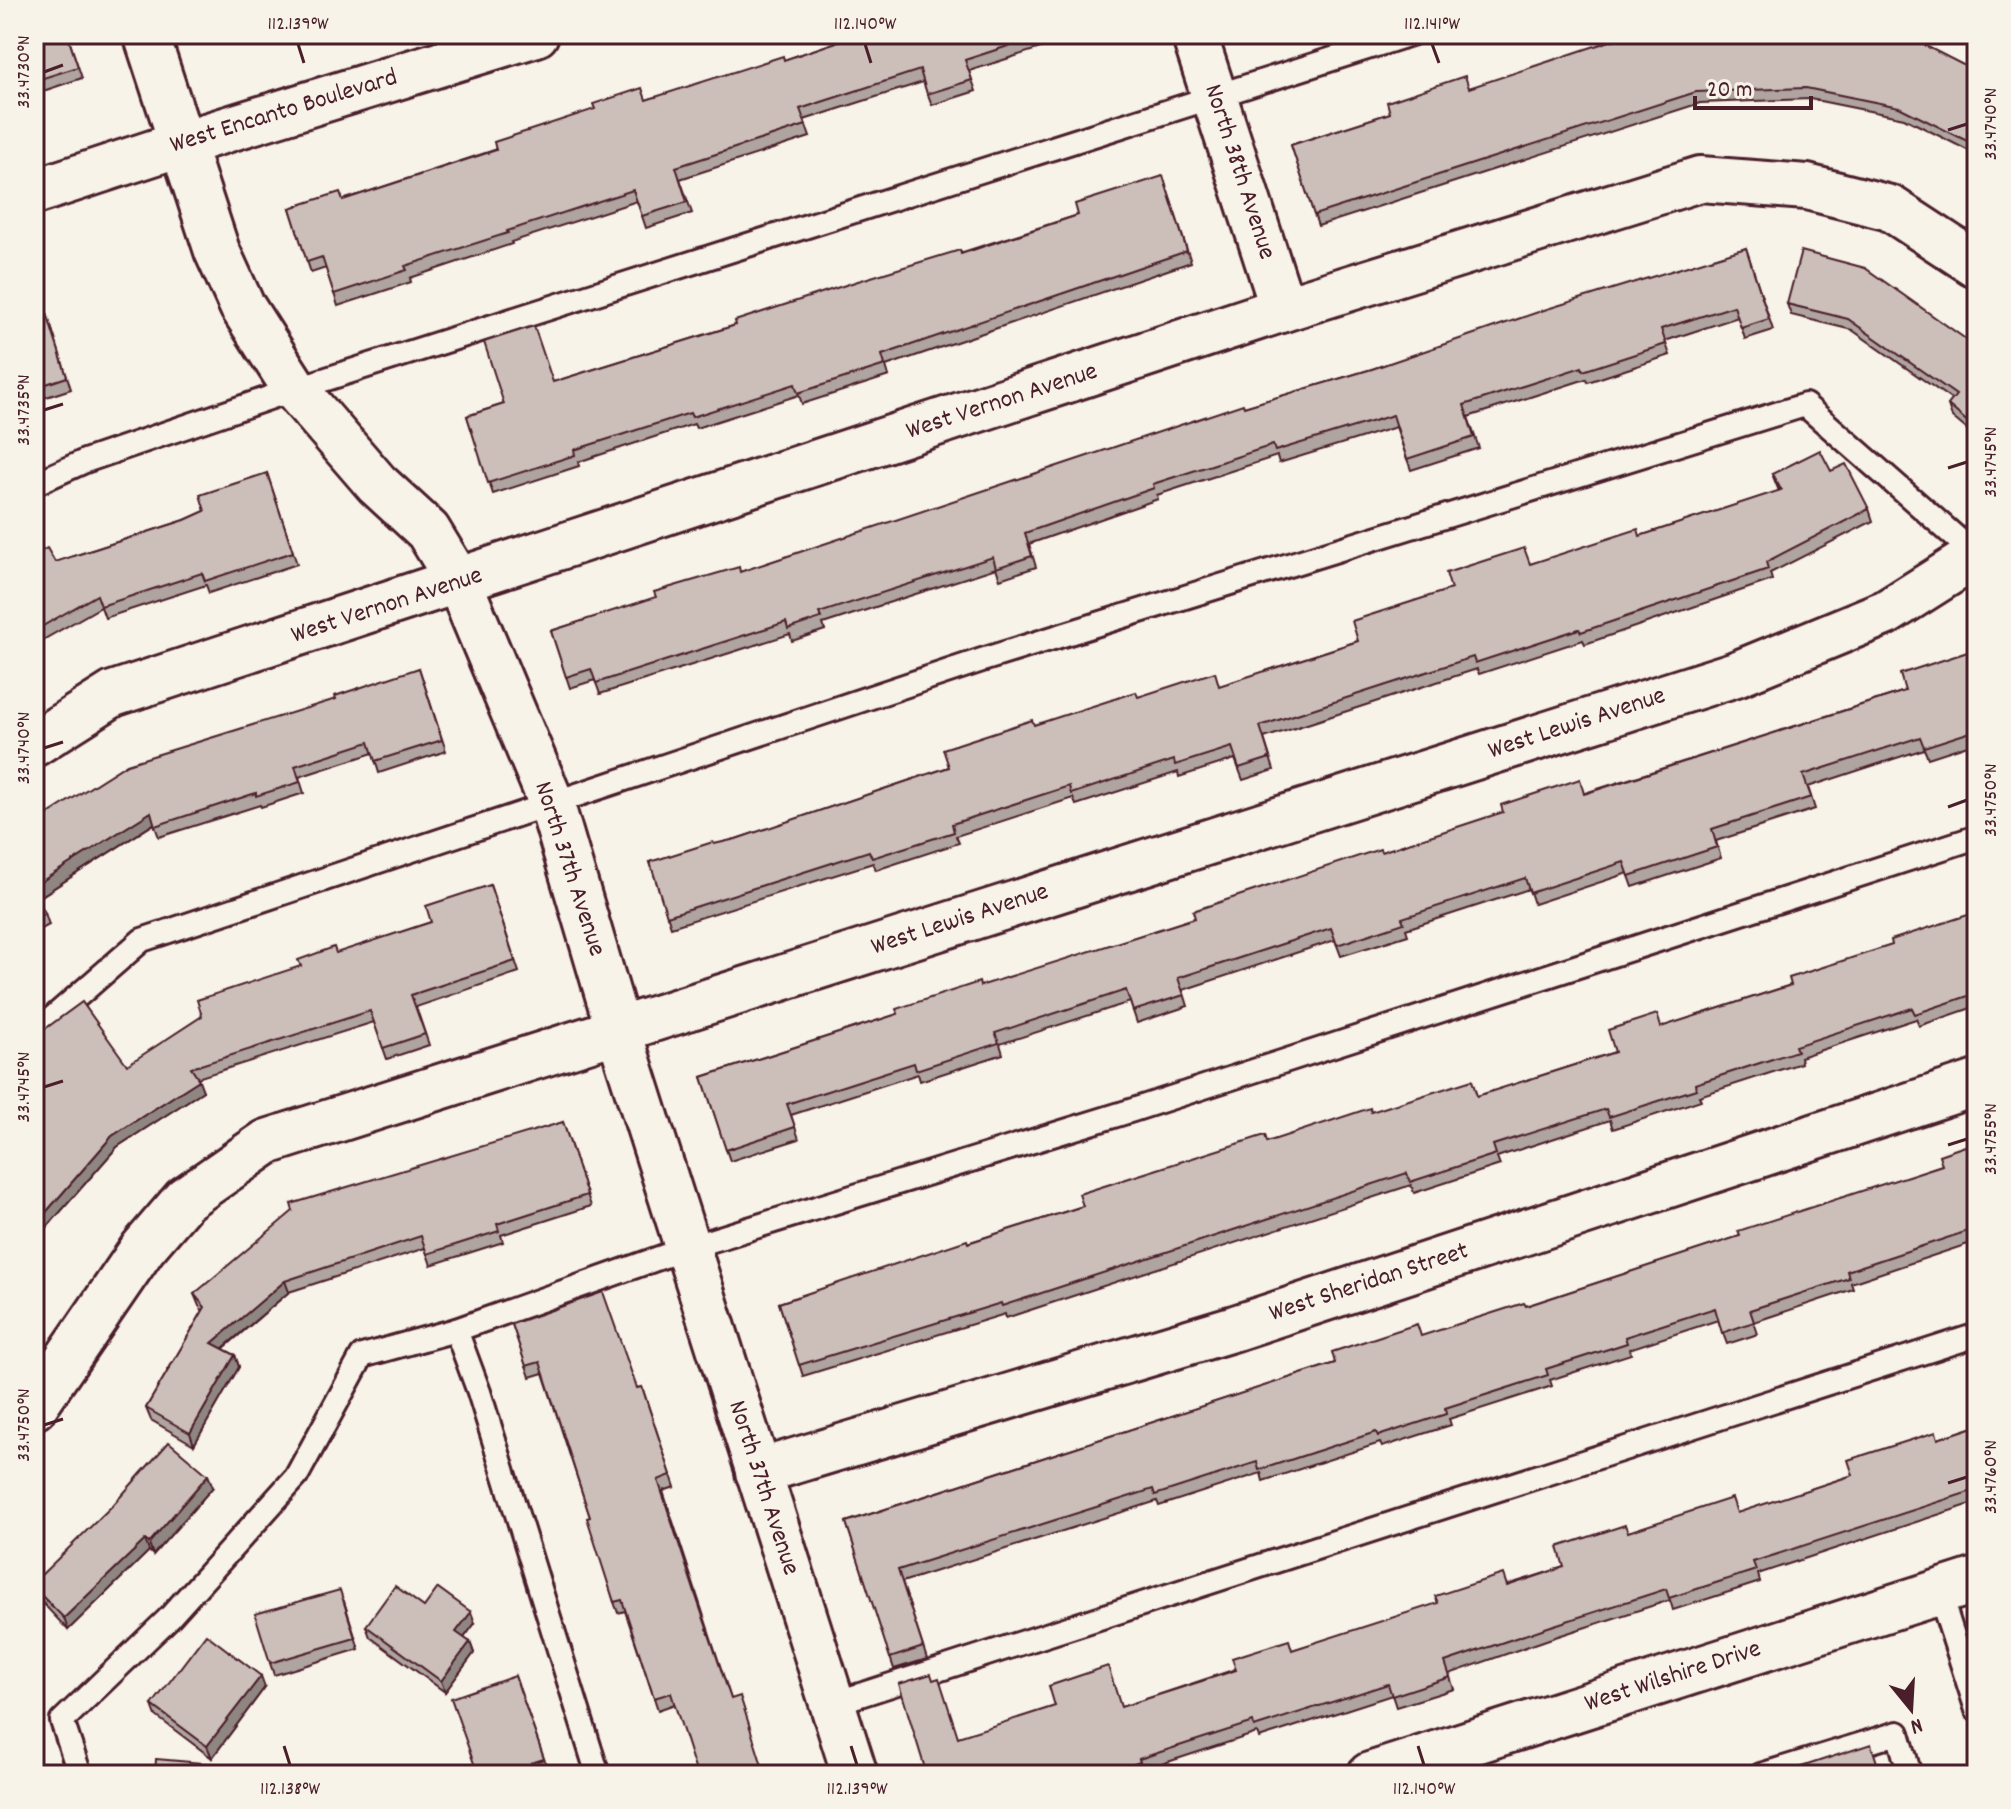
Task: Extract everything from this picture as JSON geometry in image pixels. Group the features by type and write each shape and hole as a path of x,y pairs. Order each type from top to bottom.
{"street":[{"name":"North 37th Avenue","path":"146,34 217,251 242,306 295,389 377,484 428,531 459,582 551,802 618,1029 855,1775"},
{"name":"West Encanto Boulevard","path":"34,192 536,34"},
{"name":"North 38th Avenue","path":"1194,34 1283,309"},
{"name":"West Vernon Avenue","path":"34,744 113,694 1283,309 1700,179 1807,187 1890,208 1977,265"},
{"name":"West Lewis Avenue","path":"34,1407 143,1248 185,1199 267,1142 1736,674 1887,612 1977,555"},
{"name":"West Sheridan Street","path":"758,1472 1235,1328 1977,1083"},
{"name":"West Wilshire Drive","path":"1370,1775 1958,1586"}],"lane":[{"path":"34,484 85,461 295,389 1411,34"},
{"path":"34,1034 142,940 982,660 1805,405 1977,555"},
{"path":"80,1775 62,1721 168,1619 296,1477 362,1356 456,1330 687,1248 1164,1101 1977,837"},
{"path":"456,1330 479,1392 598,1775"},
{"path":"832,1704 1977,1335"},
{"path":"1958,1586 1977,1710"},
{"path":"1761,1775 1898,1733 1910,1775"}],"building":[{"path":"34,34 67,34 78,67 34,81"},
{"path":"860,34 1045,34 965,60 972,80 927,94 920,70 800,109 806,125 676,167 687,202 642,216 633,190 405,266 407,270 334,294 322,257 307,262 290,208 340,192 343,200 496,150 494,142 595,109 593,104 642,88 646,100 783,56 784,60"},
{"path":"1631,34 1900,34 1919,38 1918,42 1977,72 1977,146 1899,107 1806,88 1696,92 1314,215 1291,145 1390,113 1387,102 1465,76 1469,88"},
{"path":"1163,176 1187,251 882,355 885,365 798,393 795,384 692,417 690,413 574,450 575,455 488,483 467,416 504,404 484,342 534,326 553,382 736,325 735,321 858,281 960,250 961,254 1078,215 1075,204"},
{"path":"1746,248 1769,319 1741,328 1734,306 1661,329 1666,344 1464,405 1474,437 1407,459 1393,415 1275,451 1273,445 1153,484 1154,488 1025,533 1032,556 996,568 993,557 819,613 821,618 788,629 786,622 596,683 591,669 566,677 551,631 656,597 654,592 739,567 740,572 1243,404 1244,407 1372,369 1547,309"},
{"path":"1801,251 1865,268 1977,347 1977,430 1948,405 1956,395 1848,319 1787,304"},
{"path":"41,295 67,377 34,388 34,298"},
{"path":"1820,450 1831,471 1846,464 1869,509 1766,562 1768,569 1581,632 1579,629 1475,663 1473,657 1260,726 1270,758 1239,768 1232,747 1175,765 1174,760 1071,794 1069,786 952,824 954,832 872,858 869,851 667,916 650,862 713,842 736,839 949,767 943,749 1032,720 1034,725 1136,692 1138,697 1215,672 1219,686 1358,641 1352,621 1451,589 1446,573 1524,548 1530,564 1638,529 1640,536 1781,490 1772,474"},
{"path":"267,473 293,552 205,581 202,573 101,606 97,595 34,631 34,555 47,548 55,562 185,520 205,511 200,495"},
{"path":"1977,649 1977,730 1924,747 1920,737 1803,775 1811,797 1712,829 1717,847 1629,876 1624,862 1530,893 1525,878 1402,918 1404,923 1337,945 1331,928 1178,978 1184,995 1133,1011 1126,990 995,1033 999,1043 916,1070 914,1063 787,1104 795,1127 726,1150 702,1077 898,1014 896,1009 979,982 980,986 1195,918 1193,911 1503,812 1501,805 1580,779 1584,794 1905,691 1900,674"},
{"path":"419,668 442,740 375,761 369,742 295,766 300,782 155,826 151,812 34,886 34,823 127,764 336,699 335,696"},
{"path":"490,885 515,961 411,995 425,1034 383,1048 370,1011 191,1068 199,1080 112,1136 34,1226 34,1034 82,1002 127,1065 202,1016 197,1000 301,966 298,960 334,947 336,953 431,922 426,906"},
{"path":"34,894 45,913 34,920"},
{"path":"1974,913 1977,918 1977,993 1915,1014 1912,1008 1795,1046 1797,1051 1695,1084 1696,1089 1609,1117 1606,1109 1493,1145 1496,1154 1410,1182 1407,1173 1002,1306 1001,1303 799,1365 779,1303 967,1240 968,1243 1083,1206 1079,1194 1265,1135 1267,1142 1370,1108 1371,1112 1472,1080 1477,1096 1615,1052 1608,1030 1657,1014 1661,1027 1791,985 1789,978 1892,945 1891,940"},
{"path":"563,1122 587,1195 497,1224 499,1231 427,1254 421,1236 285,1281 212,1343 235,1355 190,1433 146,1408 205,1307 194,1294 293,1211 291,1204"},
{"path":"1977,1142 1977,1228 1847,1271 1849,1278 1750,1310 1754,1322 1722,1333 1715,1308 1625,1337 1627,1343 1546,1369 1548,1375 1445,1408 1446,1414 1378,1436 1376,1432 1259,1470 1257,1462 1155,1495 1153,1489 898,1570 923,1647 890,1658 846,1522 1335,1363 1332,1352 1417,1324 1421,1336 1524,1303 1526,1306 1740,1236 1738,1231 1942,1165 1939,1155"},
{"path":"603,1292 637,1388 642,1387 671,1475 658,1480 696,1596 731,1699 740,1696 765,1775 697,1775 671,1693 654,1698 622,1600 614,1602 540,1362 526,1366 512,1324"},
{"path":"1977,1426 1977,1498 1975,1490 1753,1562 1756,1570 1669,1598 1666,1589 1545,1628 1445,1662 1450,1677 1392,1696 1388,1684 1254,1727 1253,1722 1139,1759 1140,1762 1102,1775 927,1775 899,1684 931,1674 933,1680 939,1678 958,1737 1055,1706 1049,1686 1108,1666 1121,1707 1236,1670 1232,1658 1289,1640 1292,1650 1438,1603 1435,1596 1503,1574 1507,1586 1564,1567 1558,1547 1625,1525 1628,1532 1732,1498 1737,1513 1853,1475 1848,1460 1936,1432 1938,1439"},
{"path":"169,1442 208,1475 149,1543 145,1540 64,1618 34,1588 34,1582 114,1504"},
{"path":"395,1586 424,1607 438,1588 471,1612 456,1632 470,1642 441,1681 366,1626"},
{"path":"340,1590 355,1638 270,1663 255,1614"},
{"path":"206,1634 261,1676 207,1746 152,1705"},
{"path":"515,1676 544,1759 531,1763 535,1775 478,1775 451,1698"},
{"path":"1871,1744 1881,1775 1777,1775"},
{"path":"156,1759 225,1765 224,1775 155,1775"}]}
